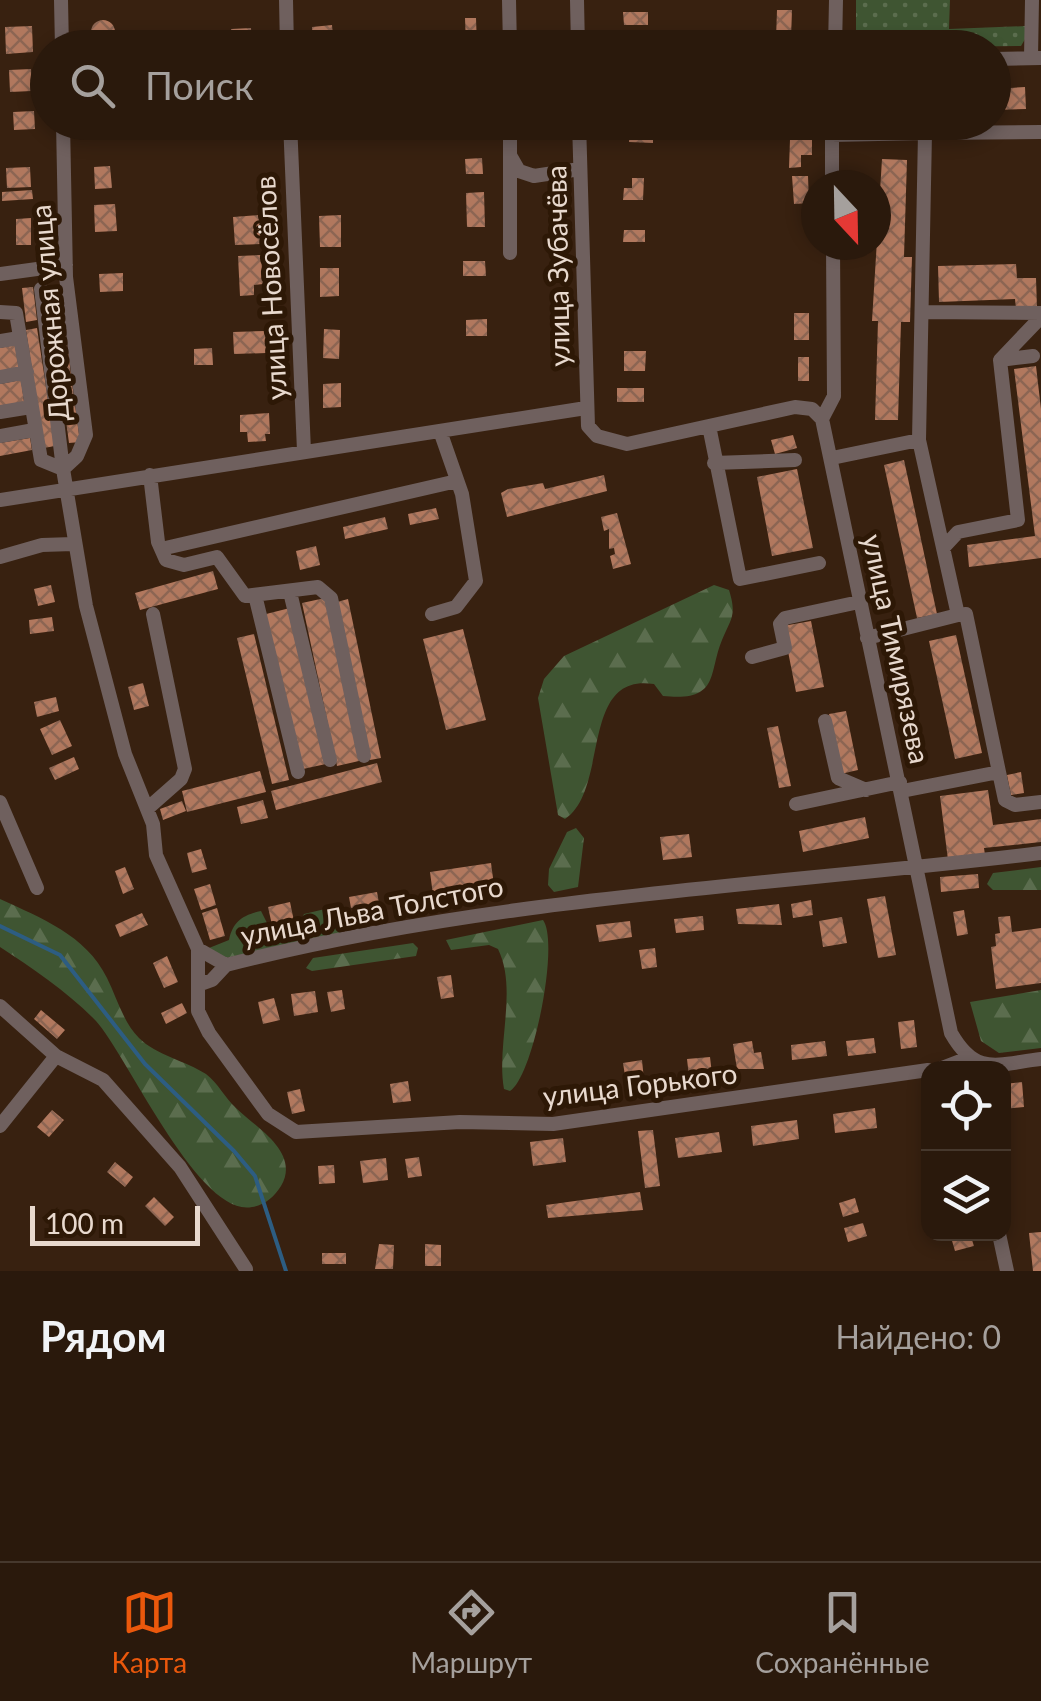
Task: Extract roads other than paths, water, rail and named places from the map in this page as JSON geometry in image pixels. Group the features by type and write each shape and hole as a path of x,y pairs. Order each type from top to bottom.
{"street":[{"path":"61,0 62,30"},
{"path":"286,0 287,30"},
{"path":"509,0 510,30"},
{"path":"577,0 578,30"},
{"path":"835,30 836,0"},
{"path":"1032,0 1041,76"},
{"path":"1011,59 1037,58"},
{"path":"1011,132 1041,132"},
{"name":"Дорожная улица","path":"63,140 66,266 86,435 78,456 63,469"},
{"name":"улица Новосёлов","path":"291,140 304,451"},
{"name":"улица Зубачёва","path":"510,140 510,254"},
{"name":"улица Зубачёва","path":"579,140 586,408"},
{"path":"832,140 832,170"},
{"path":"925,140 919,440 958,615"},
{"path":"510,156 519,171 534,176 580,169"},
{"name":"улица Тимирязева","path":"833,260 834,396 822,419 951,1033 968,1061"},
{"path":"0,274 66,266"},
{"path":"40,288 73,544 125,754 147,808 156,855 198,948 198,985 212,980 226,965"},
{"path":"0,312 16,313 41,460 63,469"},
{"path":"922,312 1041,315"},
{"path":"944,547 958,532 1018,520 1000,360 1041,315"},
{"path":"0,341 45,323"},
{"path":"1000,360 1033,356"},
{"path":"0,377 27,372"},
{"path":"0,412 30,407"},
{"path":"0,500 586,408 588,426 597,436 627,444 795,407 812,409 822,419"},
{"path":"710,426 714,463 740,579 819,563"},
{"path":"0,436 34,430"},
{"path":"432,614 456,607 476,581 475,556 440,432"},
{"path":"832,458 919,440"},
{"path":"714,463 795,460"},
{"path":"150,475 166,560 184,565 217,557 245,596 318,587 331,598 364,756"},
{"path":"162,549 457,482"},
{"path":"0,557 42,545 73,544"},
{"path":"290,592 330,760"},
{"path":"256,595 298,772"},
{"path":"752,657 784,648 780,624 785,618 859,602"},
{"path":"147,808 181,779 184,769 153,614"},
{"path":"867,638 966,614 1006,800 1015,805 1041,802"},
{"path":"825,721 838,778 867,790"},
{"path":"796,804 999,772"},
{"path":"0,802 37,888"},
{"name":"улица Льва Толстого","path":"198,948 226,965 289,949 536,906 1041,853"},
{"name":"улица Горького","path":"198,985 198,1011 209,1033 268,1114 296,1132 460,1122 553,1124 921,1071"},
{"path":"0,1006 56,1056 103,1080 180,1167 246,1268"},
{"path":"0,1126 56,1056"},
{"path":"1011,1063 1040,1059 1041,1076"},
{"path":"1001,1241 1008,1271"}],"waterway":[{"path":"0,926 60,955 145,1064 255,1176 286,1271"}]}
